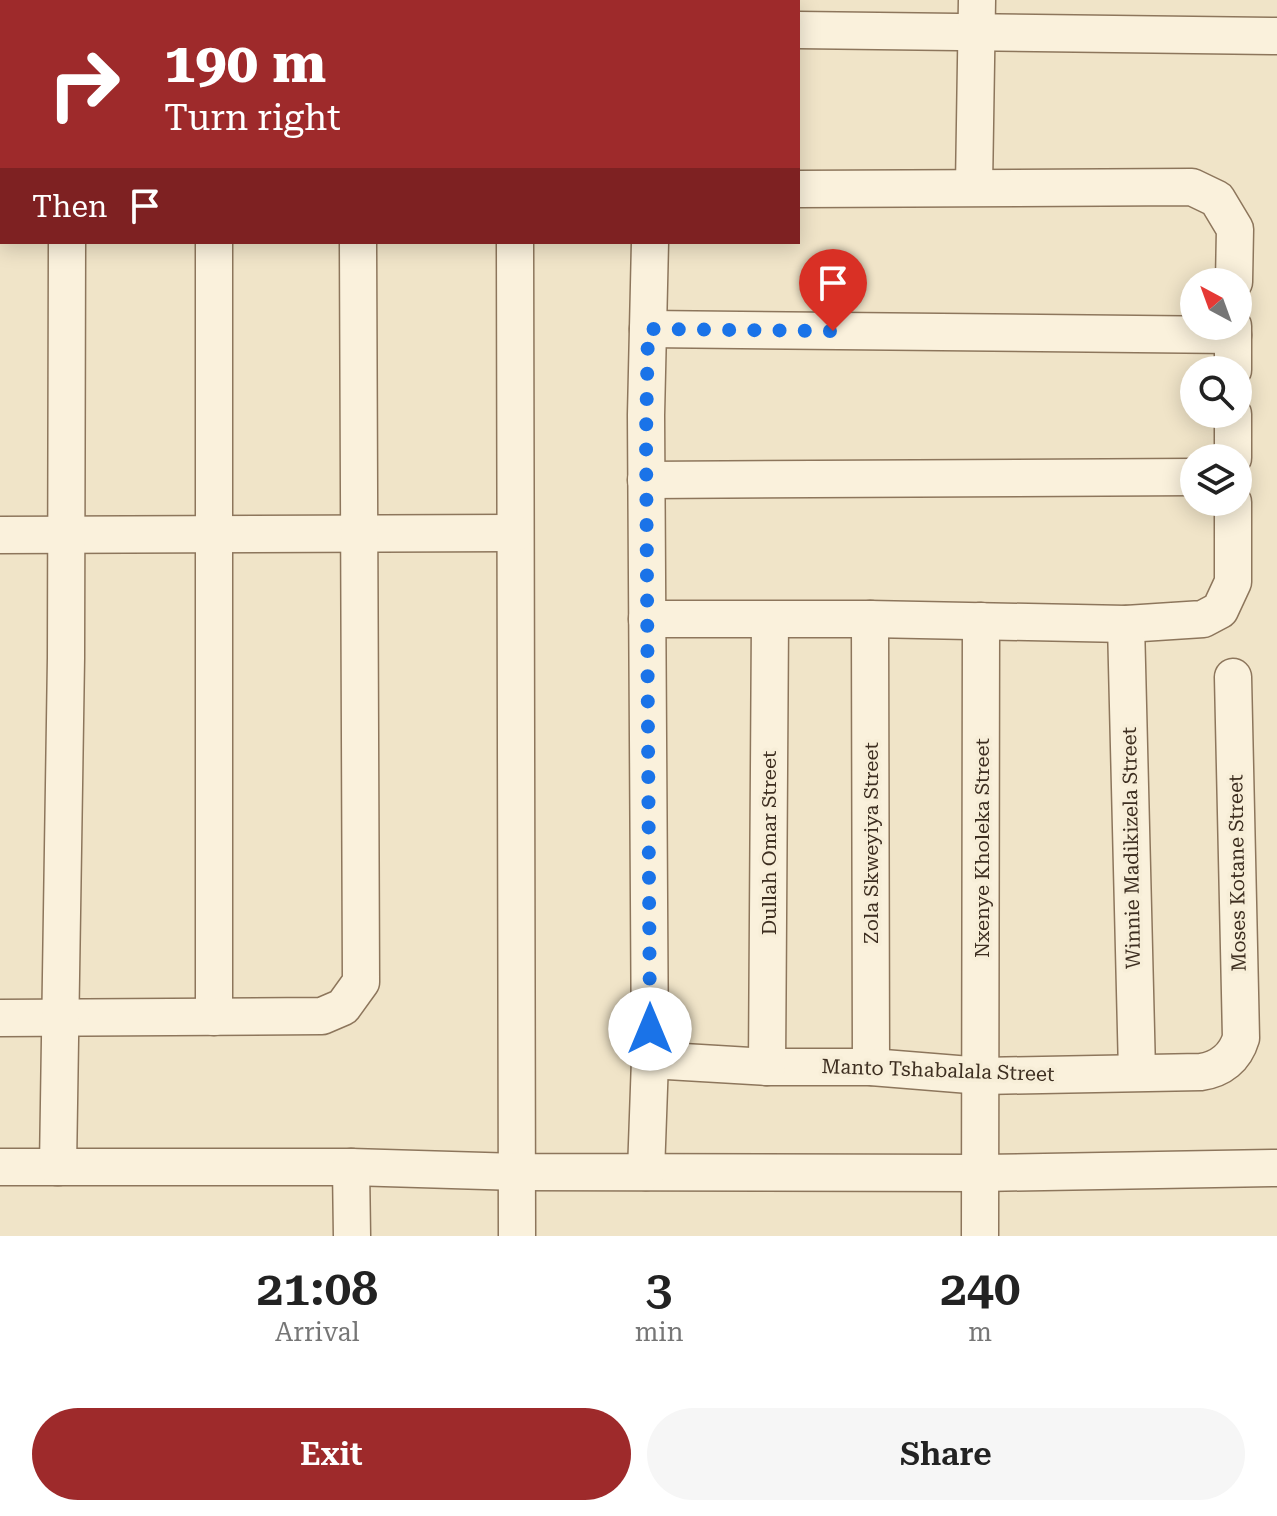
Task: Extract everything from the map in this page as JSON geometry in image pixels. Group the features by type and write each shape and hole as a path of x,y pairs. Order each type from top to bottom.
{"street":[{"path":"974,186 977,15"},
{"path":"800,30 977,15 1277,36"},
{"path":"800,189 1192,187 1217,199 1235,229 1234,268"},
{"path":"58,1167 67,244"},
{"path":"214,244 214,1017"},
{"path":"0,1018 322,1016 343,1007 361,982 358,244"},
{"path":"515,244 517,1236"},
{"path":"646,1172 650,1060 646,480 650,244"},
{"path":"648,329 1233,344"},
{"path":"646,480 1180,477"},
{"path":"647,619 1126,624 1203,619 1220,610 1233,582 1233,516"},
{"path":"0,535 515,533"},
{"name":"Zola Skweyiya Street","path":"870,619 871,1067"},
{"name":"Dullah Omar Street","path":"767,1067 770,620"},
{"name":"Nxenye Kholeka Street","path":"980,1236 981,621"},
{"name":"Winnie Madikizela Street","path":"1126,624 1137,1072"},
{"name":"Moses Kotane Street","path":"1224,1064 1235,1053 1241,1038 1233,677"},
{"name":"Manto Tshabalala Street","path":"650,1060 767,1067 871,1067 982,1076 1201,1072 1224,1064"},
{"path":"0,1167 981,1173 1277,1168"},
{"path":"351,1167 352,1236"}],"route":[{"path":"650,1029 648,329 833,331"}]}
